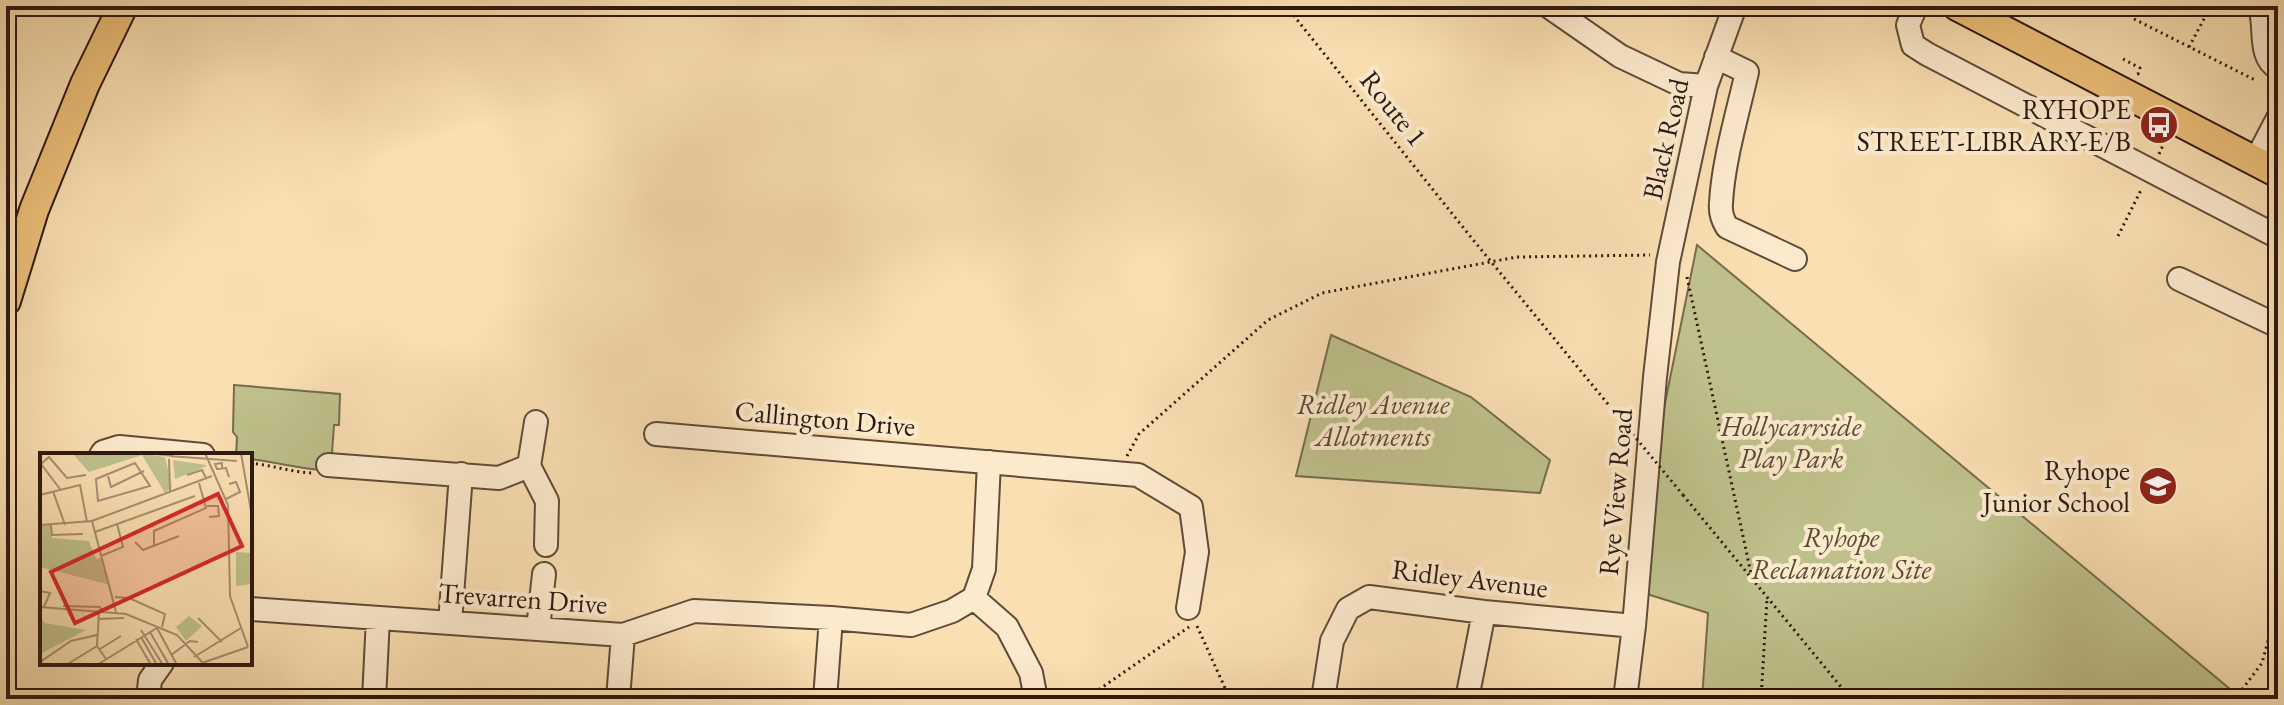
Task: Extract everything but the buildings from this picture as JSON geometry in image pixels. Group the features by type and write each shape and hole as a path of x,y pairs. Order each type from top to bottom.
{"main road":[{"path":"6,301 34,210 85,84 123,6"},
{"path":"1961,7 2267,166"}],"street":[{"path":"1548,6 1620,56 1679,84 1706,86"},
{"name":"Black Road","path":"1664,289 1677,262 1706,86 1735,6"},
{"path":"1916,6 1908,25 1913,45 1927,54 2278,237"},
{"path":"2262,17 2264,49 2272,65 2278,68"},
{"path":"1716,57 1747,72 1725,175 1721,205 1723,220 1727,227 1795,259"},
{"path":"2267,166 2278,118"},
{"path":"2179,279 2278,326"},
{"name":"Rye View Road","path":"1625,699 1664,289"},
{"path":"536,422 529,466 547,501 546,545"},
{"name":"Callington Drive","path":"656,434 1138,475 1191,507 1197,552 1188,608"},
{"path":"102,453 119,447 182,453"},
{"path":"989,462 984,569 974,598 1007,627 1031,673 1035,695"},
{"path":"328,465 499,478 529,466"},
{"path":"450,623 461,474"},
{"path":"538,629 544,574"},
{"name":"Ridley Avenue","path":"1323,699 1332,641 1348,609 1369,597 1484,612 1634,626"},
{"name":"Trevarren Drive","path":"252,609 623,635 694,611 911,625 952,611 974,598"},
{"path":"1467,699 1484,612"},
{"path":"374,699 378,618"},
{"path":"826,697 831,618"},
{"path":"618,699 623,635"},
{"path":"148,699 150,680 161,665"}],"path":[{"name":"Route 1","path":"1286,6 1491,262 1752,578"},
{"path":"2189,47 2211,6"},
{"path":"2134,19 2255,80"},
{"path":"2123,59 2140,68 2138,74 2128,69"},
{"path":"1117,473 1139,434 1268,320 1322,293 1517,257 1677,262 1752,578 1851,699"},
{"path":"252,463 326,475 328,465"},
{"path":"1761,699 1767,596"},
{"path":"1094,693 1195,623 1230,699"},
{"path":"2235,699 2262,663 2268,641 2278,627"},
{"path":"276,691 276,699"},
{"path":"1035,695 1094,693 1173,699"},
{"path":"826,697 888,699"}],"green space":[{"name":"Ryhope Reclamation Site","path":"1697,245 2242,699 1702,699 1708,613 1637,591 1643,512"},
{"name":"Ridley Avenue Allotments","path":"1331,335 1471,397 1550,460 1540,493 1296,476"},
{"path":"234,385 340,394 339,425 334,425 332,453 323,457 321,470 252,459 252,453 236,453 237,437 233,432"}],"place":[{"name":"RYHOPE STREET-LIBRARY-E/B","path":"2159,125"},
{"name":"Ryhope Junior School","path":"2158,486"}],"park label":[{"name":"Hollycarrside Play Park","path":"1791,442"}]}
